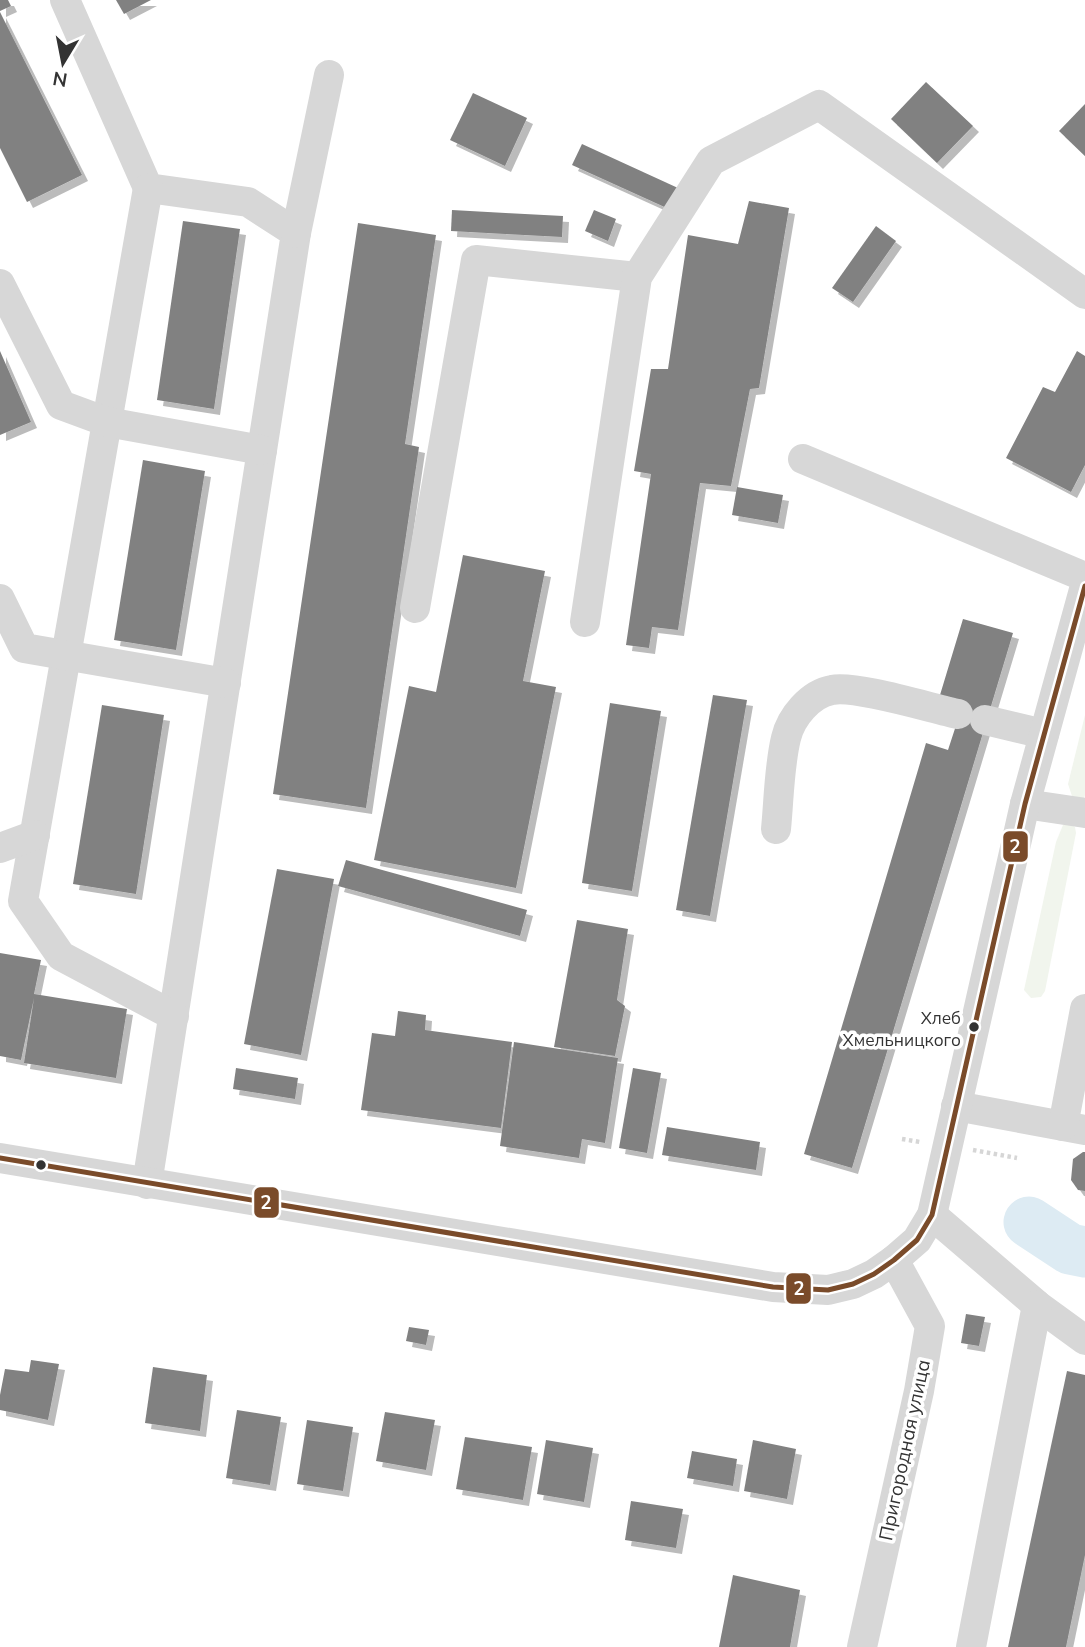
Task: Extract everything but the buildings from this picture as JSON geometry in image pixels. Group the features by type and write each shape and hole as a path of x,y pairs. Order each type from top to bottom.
{"street":[{"path":"23,901 148,188 65,0"},
{"path":"147,1184 296,233 329,75"},
{"path":"585,622 636,276 711,161 819,105 1085,294"},
{"path":"148,188 248,202 296,233"},
{"path":"415,608 476,260 636,276"},
{"path":"0,284 61,405 107,422 262,450"},
{"path":"803,458 1085,577"},
{"path":"0,1158 773,1287 828,1290 853,1284 874,1274 917,1240 932,1216 1025,804 1085,586"},
{"path":"0,599 24,648 226,683"},
{"path":"776,829 786,736 799,711 813,698 832,690 857,691 1044,734"},
{"path":"1025,804 1085,813"},
{"path":"0,848 35,835"},
{"path":"0,881 23,901 61,956 174,1016"},
{"path":"957,1106 1074,1128 1085,1009"},
{"path":"932,1216 1037,1305 1085,1340"},
{"name":"Пригородная улица","path":"862,1647 919,1391 930,1326 894,1260"},
{"path":"971,1647 1037,1305"}],"shaded area":[{"path":"1085,715 1084,799 1072,796 1068,784"},
{"path":"1070,824 1075,827 1076,833 1045,991 1041,997 1031,998 1024,990 1056,842 1063,825"}],"waterway":[{"path":"1029,1222 1070,1249 1085,1252"}],"transit line":[{"name":"2","path":"0,1158 773,1287 828,1290 853,1284 874,1274 917,1240 932,1215 1025,804 1085,586"}],"place":[{"name":"Хлеб Хмельницкого","path":"974,1027"}]}
